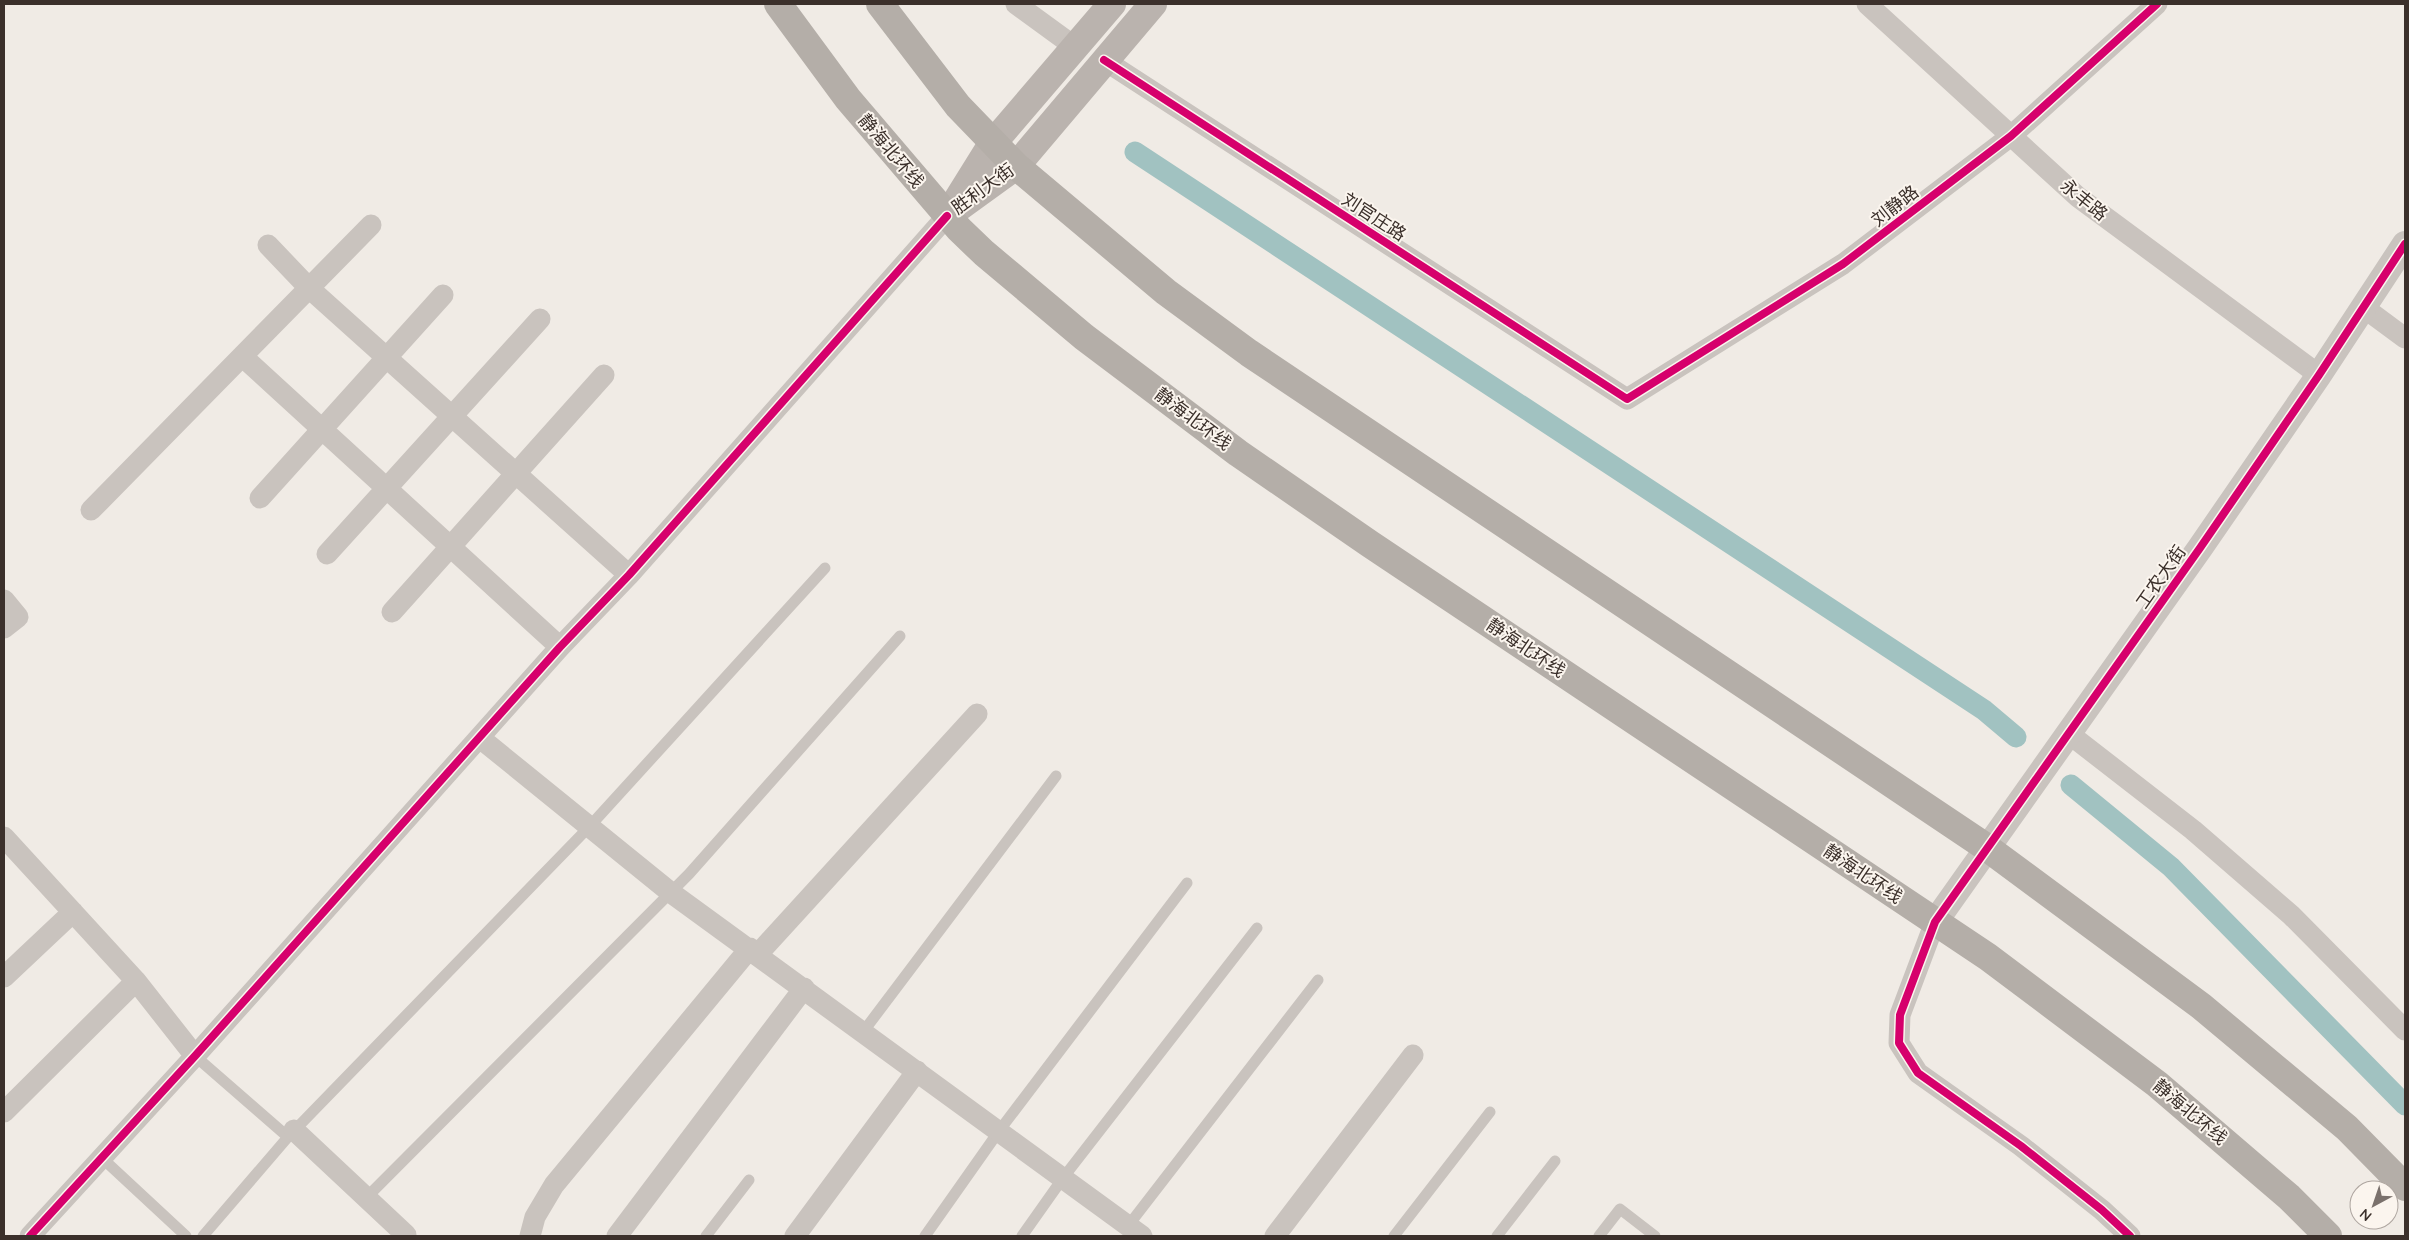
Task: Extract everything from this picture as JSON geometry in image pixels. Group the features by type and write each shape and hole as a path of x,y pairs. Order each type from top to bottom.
{"highway":[{"name":"静海北环线","path":"778,4 848,99 947,216 984,253 1084,337 1238,453 1370,544 1988,957 2157,1084 2289,1197 2328,1236"},
{"path":"880,4 934,76 992,144 1166,292 1249,352 1986,847 2202,1006 2347,1128 2405,1187"}],"main road":[{"name":"胜利大街","path":"947,216 992,144 1112,4"},
{"name":"胜利大街","path":"947,216 1016,166 1153,4"}],"street":[{"path":"1016,4 1074,47"},
{"name":"永丰路","path":"1867,4 2078,197 2319,375"},
{"name":"刘静路","path":"1627,399 1843,264 2011,136 2157,4"},
{"name":"刘官庄路","path":"1104,60 1627,399"},
{"path":"30,1236 195,1056 560,647 629,574 947,216"},
{"path":"91,510 244,357 371,225"},
{"name":"工农大街","path":"1935,922 1986,847 2200,548 2319,375 2405,244"},
{"path":"268,245 309,288 629,574"},
{"path":"260,498 443,295"},
{"path":"2363,307 2405,338"},
{"path":"326,554 540,319"},
{"path":"244,357 560,647"},
{"path":"392,612 604,375"},
{"path":"4,600 18,617 4,628"},
{"path":"530,1236 535,1217 554,1185 754,951 977,714"},
{"path":"2068,733 2192,830 2291,916 2405,1030"},
{"path":"480,738 670,892 754,951 1135,1233"},
{"path":"5,840 136,981 195,1056"},
{"path":"4,977 73,912"},
{"path":"1935,922 1900,1014 1899,1043 1918,1073 2020,1146 2102,1210 2130,1236"},
{"path":"4,1112 136,981"},
{"path":"617,1236 804,988"},
{"path":"1276,1236 1413,1055"},
{"path":"795,1236 917,1071"},
{"path":"291,1134 366,1198 404,1236"}],"lane":[{"path":"203,1236 291,1134 590,826 825,568"},
{"path":"366,1198 689,874 900,636"},
{"path":"863,1032 1056,776"},
{"path":"925,1236 999,1131 1187,883"},
{"path":"1022,1236 1063,1178 1258,928"},
{"path":"1135,1233 1318,980"},
{"path":"195,1056 291,1134"},
{"path":"1394,1236 1490,1112"},
{"path":"102,1158 186,1236"},
{"path":"1498,1236 1555,1161"},
{"path":"706,1236 749,1180"},
{"path":"1599,1236 1620,1209 1655,1236"}],"waterway":[{"path":"1135,152 1984,710 2016,737"},
{"path":"2071,785 2171,867 2405,1105"}],"cycle path":[{"path":"1104,60 1627,399 1843,264 2011,136 2157,4"},
{"path":"30,1236 195,1056 560,647 629,575 947,216"},
{"path":"2130,1236 2102,1210 2021,1146 1918,1073 1899,1043 1900,1015 1935,922 2200,548 2319,375 2405,244"}]}
